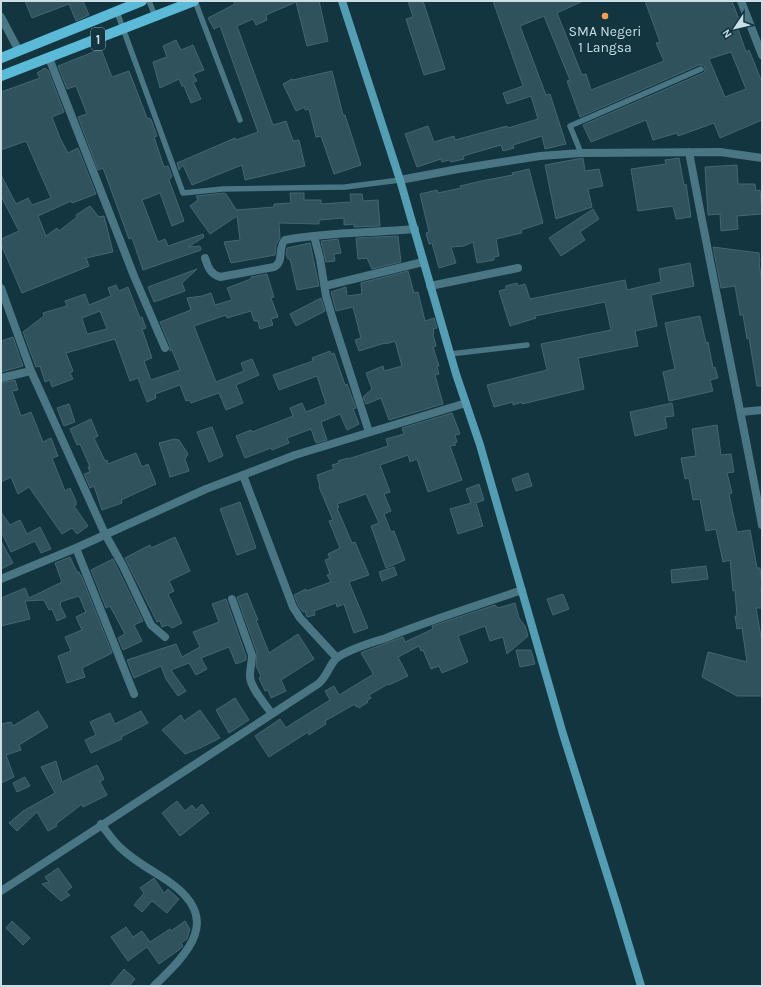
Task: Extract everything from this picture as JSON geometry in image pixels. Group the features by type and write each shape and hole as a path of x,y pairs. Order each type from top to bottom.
{"main road":[{"name":"1","path":"1,58 142,1"},
{"name":"1","path":"1,76 195,1"}],"street":[{"path":"342,1 415,229 430,286 450,354 480,445 563,734 641,986"},
{"path":"741,1 762,55"},
{"path":"1,17 18,50"},
{"path":"49,58 134,276 165,348"},
{"path":"689,152 704,235 741,412 762,525"},
{"path":"400,180 540,156 581,153 720,152 762,158"},
{"path":"205,258 210,271 214,276 220,277 278,265 281,261 281,248 285,240 314,236 415,229"},
{"path":"314,236 333,320 369,432"},
{"path":"325,286 423,262"},
{"path":"430,286 518,268"},
{"path":"1,288 31,371 104,534 123,566 151,625 165,637"},
{"path":"1,378 31,371"},
{"path":"1,579 76,548 206,489 296,455 466,402"},
{"path":"741,412 762,410"},
{"path":"243,475 293,607 300,618 336,658"},
{"path":"76,548 134,694"},
{"path":"1,891 101,824 322,681 336,658 404,631 522,590"},
{"path":"232,599 252,655 250,679 272,714"},
{"path":"101,824 122,850 181,891 191,902 195,912 198,924 191,945 154,986"}],"lane":[{"path":"150,1 155,16"},
{"path":"195,1 240,120"},
{"path":"117,12 122,30 182,193 223,189 345,187 400,180"},
{"path":"581,153 570,126 701,69"},
{"path":"450,354 527,345"}],"building":[{"path":"25,1 83,1 89,15 76,21 69,4 32,18"},
{"path":"233,1 319,1 328,41 307,46 296,2 266,15 267,20 256,25 253,19 237,26 273,125 286,121 293,141 299,140 305,166 245,180 242,165 192,185 183,165 179,170 177,163 235,138 236,140 258,132 220,26 214,29 208,18 235,4"},
{"path":"408,1 423,1 445,69 424,75 406,19 413,17"},
{"path":"493,1 583,1 557,13 582,75 586,74 591,90 664,61 656,43 660,42 645,1 732,1 740,22 736,23 746,52 749,50 762,82 762,120 720,138 714,123 678,136 677,133 653,140 646,120 591,142 583,125 703,73 705,68 703,65 699,65 580,117 567,81 570,80 544,16 520,26 546,95 550,94 566,144 545,149 542,136 513,145 514,148 503,151 501,145 463,156 464,159 451,162 449,160 442,162 441,159 417,167 405,134 428,126 434,142 454,136 455,140 507,126 508,128 538,119 531,96 507,104 503,93 523,86","holes":["731,52 746,89 725,97 709,59"]},
{"path":"176,40 181,50 193,45 204,70 193,74 197,81 193,82 201,99 191,103 184,86 182,86 179,79 160,88 153,62 167,57 163,46"},
{"path":"101,49 112,77 129,71 147,118 151,119 157,136 154,137 164,167 168,166 172,176 169,180 184,221 172,226 160,193 142,200 158,242 165,239 168,246 203,234 204,237 188,247 200,246 201,250 143,270 132,238 129,239 103,168 98,170 78,117 87,114 76,86 67,89 58,66"},
{"path":"45,68 48,70 64,112 52,117 60,138 68,153 78,148 96,194 72,203 71,201 38,216 46,236 57,228 59,231 77,217 76,215 90,206 99,217 104,216 113,252 86,258 89,266 22,293 1,244 1,239 19,231 1,196 1,175 16,204 28,198 32,205 51,198 26,141 1,150 1,92 40,78 37,73"},
{"path":"332,71 343,115 345,115 361,165 334,174 321,136 316,137 309,109 305,110 305,107 296,111 283,84 292,79"},
{"path":"583,158 585,171 599,169 603,186 588,189 592,207 556,219 545,165"},
{"path":"679,158 684,185 686,184 691,217 676,219 673,206 638,211 631,169 666,164 665,160"},
{"path":"737,165 738,184 755,184 756,191 760,190 762,214 737,216 738,229 721,231 720,214 708,215 705,167"},
{"path":"529,169 543,223 521,230 522,233 496,239 499,256 494,257 494,260 477,263 473,242 464,246 451,247 456,263 439,268 432,243 429,244 426,233 429,232 420,194 437,190 438,193 461,188 460,186 513,175 512,173"},
{"path":"224,193 236,210 274,207 274,204 291,203 290,193 304,193 304,200 321,200 321,204 351,202 350,194 362,194 363,201 378,200 380,226 354,227 354,224 344,225 344,218 319,220 319,224 279,223 280,238 276,245 275,255 231,263 224,242 240,240 237,216 210,234 190,206 198,200 196,196"},
{"path":"593,209 599,219 580,232 585,240 561,256 549,238"},
{"path":"398,236 401,262 372,269 367,258 358,259 356,238"},
{"path":"338,239 341,253 334,254 335,261 326,262 321,241"},
{"path":"310,243 319,286 297,290 290,259 288,259 286,254 287,248"},
{"path":"713,247 759,253 762,285 762,386 757,386 749,338 747,339 743,315 740,315 735,286 721,288"},
{"path":"690,263 694,286 651,295 657,326 635,331 638,346 578,358 584,389 522,404 522,402 513,405 513,402 494,407 487,385 547,370 541,344 611,330 605,302 535,316 536,318 510,326 499,291 506,289 506,286 517,283 518,286 525,284 530,299 625,280 627,290 661,282 659,269"},
{"path":"197,269 182,283 185,291 154,302 148,287"},
{"path":"408,271 414,293 418,292 425,321 434,318 437,328 433,329 436,346 433,347 439,366 437,367 439,374 435,375 443,404 389,420 381,398 366,404 363,397 372,389 366,373 383,366 384,371 402,366 395,341 359,351 355,340 361,338 353,307 336,311 331,292 346,287 347,296 362,294 361,283"},
{"path":"267,274 274,297 271,298 278,317 271,319 273,325 260,329 258,321 254,321 251,311 227,318 226,315 194,326 216,382 244,371 241,363 252,359 259,375 236,385 243,403 226,410 219,393 191,403 190,400 186,401 180,385 155,394 156,398 147,402 138,378 130,381 115,339 66,353 73,371 70,373 73,379 52,387 50,380 45,382 40,366 36,367 23,332 44,316 43,313 67,306 65,301 85,294 89,305 111,296 108,288 116,285 119,291 128,287 140,318 142,317 146,328 142,329 152,358 144,361 151,380 180,370 172,350 170,351 170,346 160,322 191,310 187,298 211,293 215,305 232,300 227,288 251,279 251,277","holes":["100,311 107,329 87,334 82,318"]},
{"path":"321,298 325,311 296,326 290,314"},
{"path":"700,316 706,343 708,342 713,368 715,367 718,378 710,380 713,391 669,401 663,372 675,369 665,323"},
{"path":"13,337 23,366 1,372 1,341"},
{"path":"330,351 331,354 334,353 345,385 347,384 356,408 353,409 359,424 347,430 340,414 321,422 327,440 316,443 311,429 287,438 289,443 245,458 236,436 251,430 252,432 293,416 290,408 302,403 306,412 326,404 317,376 279,390 273,375 313,361 312,358"},
{"path":"15,380 18,390 12,391 21,416 31,412 43,442 51,438 58,456 52,458 65,491 70,488 76,501 76,505 74,506 88,526 77,534 72,528 62,534 29,487 18,494 11,477 1,482 1,383"},
{"path":"672,403 674,416 665,417 667,428 635,436 630,412"},
{"path":"69,404 75,422 64,426 57,408"},
{"path":"452,413 460,434 455,435 457,442 454,443 456,445 450,446 462,480 428,492 417,459 410,462 408,455 380,465 390,492 384,494 391,511 384,514 391,532 394,531 405,560 386,568 371,526 379,523 366,494 337,504 339,507 337,508 352,543 355,542 369,575 349,582 368,628 354,633 344,604 337,607 336,603 314,611 315,615 307,617 305,611 303,612 298,605 294,595 306,589 306,591 331,582 327,575 330,574 325,560 330,558 328,554 340,548 329,521 333,520 319,487 317,475 334,469 332,465 339,463 338,461 388,446 386,439 404,434 402,428"},
{"path":"91,419 98,436 94,438 105,461 107,460 108,464 136,453 142,467 148,464 156,484 121,500 122,503 102,510 94,486 90,488 84,474 90,472 88,467 90,467 80,444 77,445 70,429"},
{"path":"717,425 721,455 731,454 734,472 727,473 732,493 729,494 737,532 750,530 757,568 760,568 762,608 756,608 761,637 762,636 762,696 737,696 702,677 708,652 747,662 742,628 737,629 735,616 737,616 735,590 733,591 730,560 723,562 716,529 706,531 700,499 693,500 689,478 685,479 681,458 696,456 692,429"},
{"path":"212,427 223,456 209,462 197,432"},
{"path":"174,439 179,440 188,454 185,459 189,471 170,477 159,443"},
{"path":"528,473 532,486 516,491 512,479"},
{"path":"479,484 484,500 476,503 483,526 458,534 450,509 471,503 466,489"},
{"path":"240,502 256,548 237,555 220,509"},
{"path":"1,512 10,525 20,520 27,534 40,527 51,549 41,553 35,541 11,552 1,531"},
{"path":"175,537 190,571 169,581 174,591 168,594 182,623 172,628 168,625 162,627 160,621 157,622 125,558 150,545 151,548"},
{"path":"1,541 13,563 1,569"},
{"path":"70,557 77,572 81,575 112,653 82,668 85,677 67,683 58,656 71,651 65,637 82,630 76,617 86,612 79,596 60,602 66,617 57,621 52,609 49,610 44,600 25,601 30,619 1,626 1,598 25,588 29,598 62,582 55,563"},
{"path":"113,559 143,621 134,625 142,641 123,650 118,638 125,634 110,606 106,608 91,570"},
{"path":"706,566 708,579 672,583 671,570"},
{"path":"394,567 397,575 382,581 379,572"},
{"path":"247,593 269,653 298,634 314,659 281,680 286,691 271,698 268,690 265,691 259,678 261,676 256,666 257,653 237,597"},
{"path":"563,594 569,609 553,615 547,599"},
{"path":"226,599 246,656 246,660 236,664 229,647 201,658 207,669 196,675 189,663 171,670 186,691 178,696 166,679 161,666 134,678 127,660 176,644 182,657 200,647 193,632 219,622 212,604"},
{"path":"515,603 519,618 525,626 528,636 507,654 503,637 490,641 485,626 458,636 468,662 442,673 439,666 431,669 423,650 421,651 419,646 398,657 408,676 389,685 388,684 369,695 371,698 367,701 368,702 359,708 358,706 356,707 355,704 325,721 326,724 309,735 308,732 269,757 255,736 280,719 286,728 330,700 325,691 334,686 339,695 372,675 373,673 361,653 403,637 405,642 433,629 432,626 495,605 498,608"},
{"path":"516,650 531,650 535,664 520,667"},
{"path":"235,698 249,720 229,733 216,710"},
{"path":"200,710 220,738 185,754 162,730 181,715 184,721"},
{"path":"38,711 48,727 19,745 21,750 6,755 14,777 1,783 1,724 11,722 13,726"},
{"path":"141,711 148,723 121,737 122,739 91,753 85,740 96,735 90,722 110,713 115,724"},
{"path":"56,761 62,782 97,765 104,779 100,782 107,795 83,807 82,804 56,824 57,826 48,831 37,812 17,831 9,823 23,811 55,793 41,767"},
{"path":"25,777 30,786 17,792 13,783"},
{"path":"177,801 185,811 192,805 196,810 202,804 209,813 180,836 162,813"},
{"path":"58,868 72,887 66,892 70,895 61,901 42,884 49,882 45,877"},
{"path":"154,878 164,893 168,889 179,899 167,913 152,901 142,912 134,905 144,893 140,888"},
{"path":"12,921 30,938 23,945 6,928"},
{"path":"185,921 190,929 187,939 181,943 183,946 159,964 147,947 128,961 111,937 126,927 133,937 142,931 150,942 170,929 171,931"},
{"path":"124,969 135,979 129,986 110,986"}],"place":[{"name":"SMA Negeri 1 Langsa","path":"605,16"}]}
